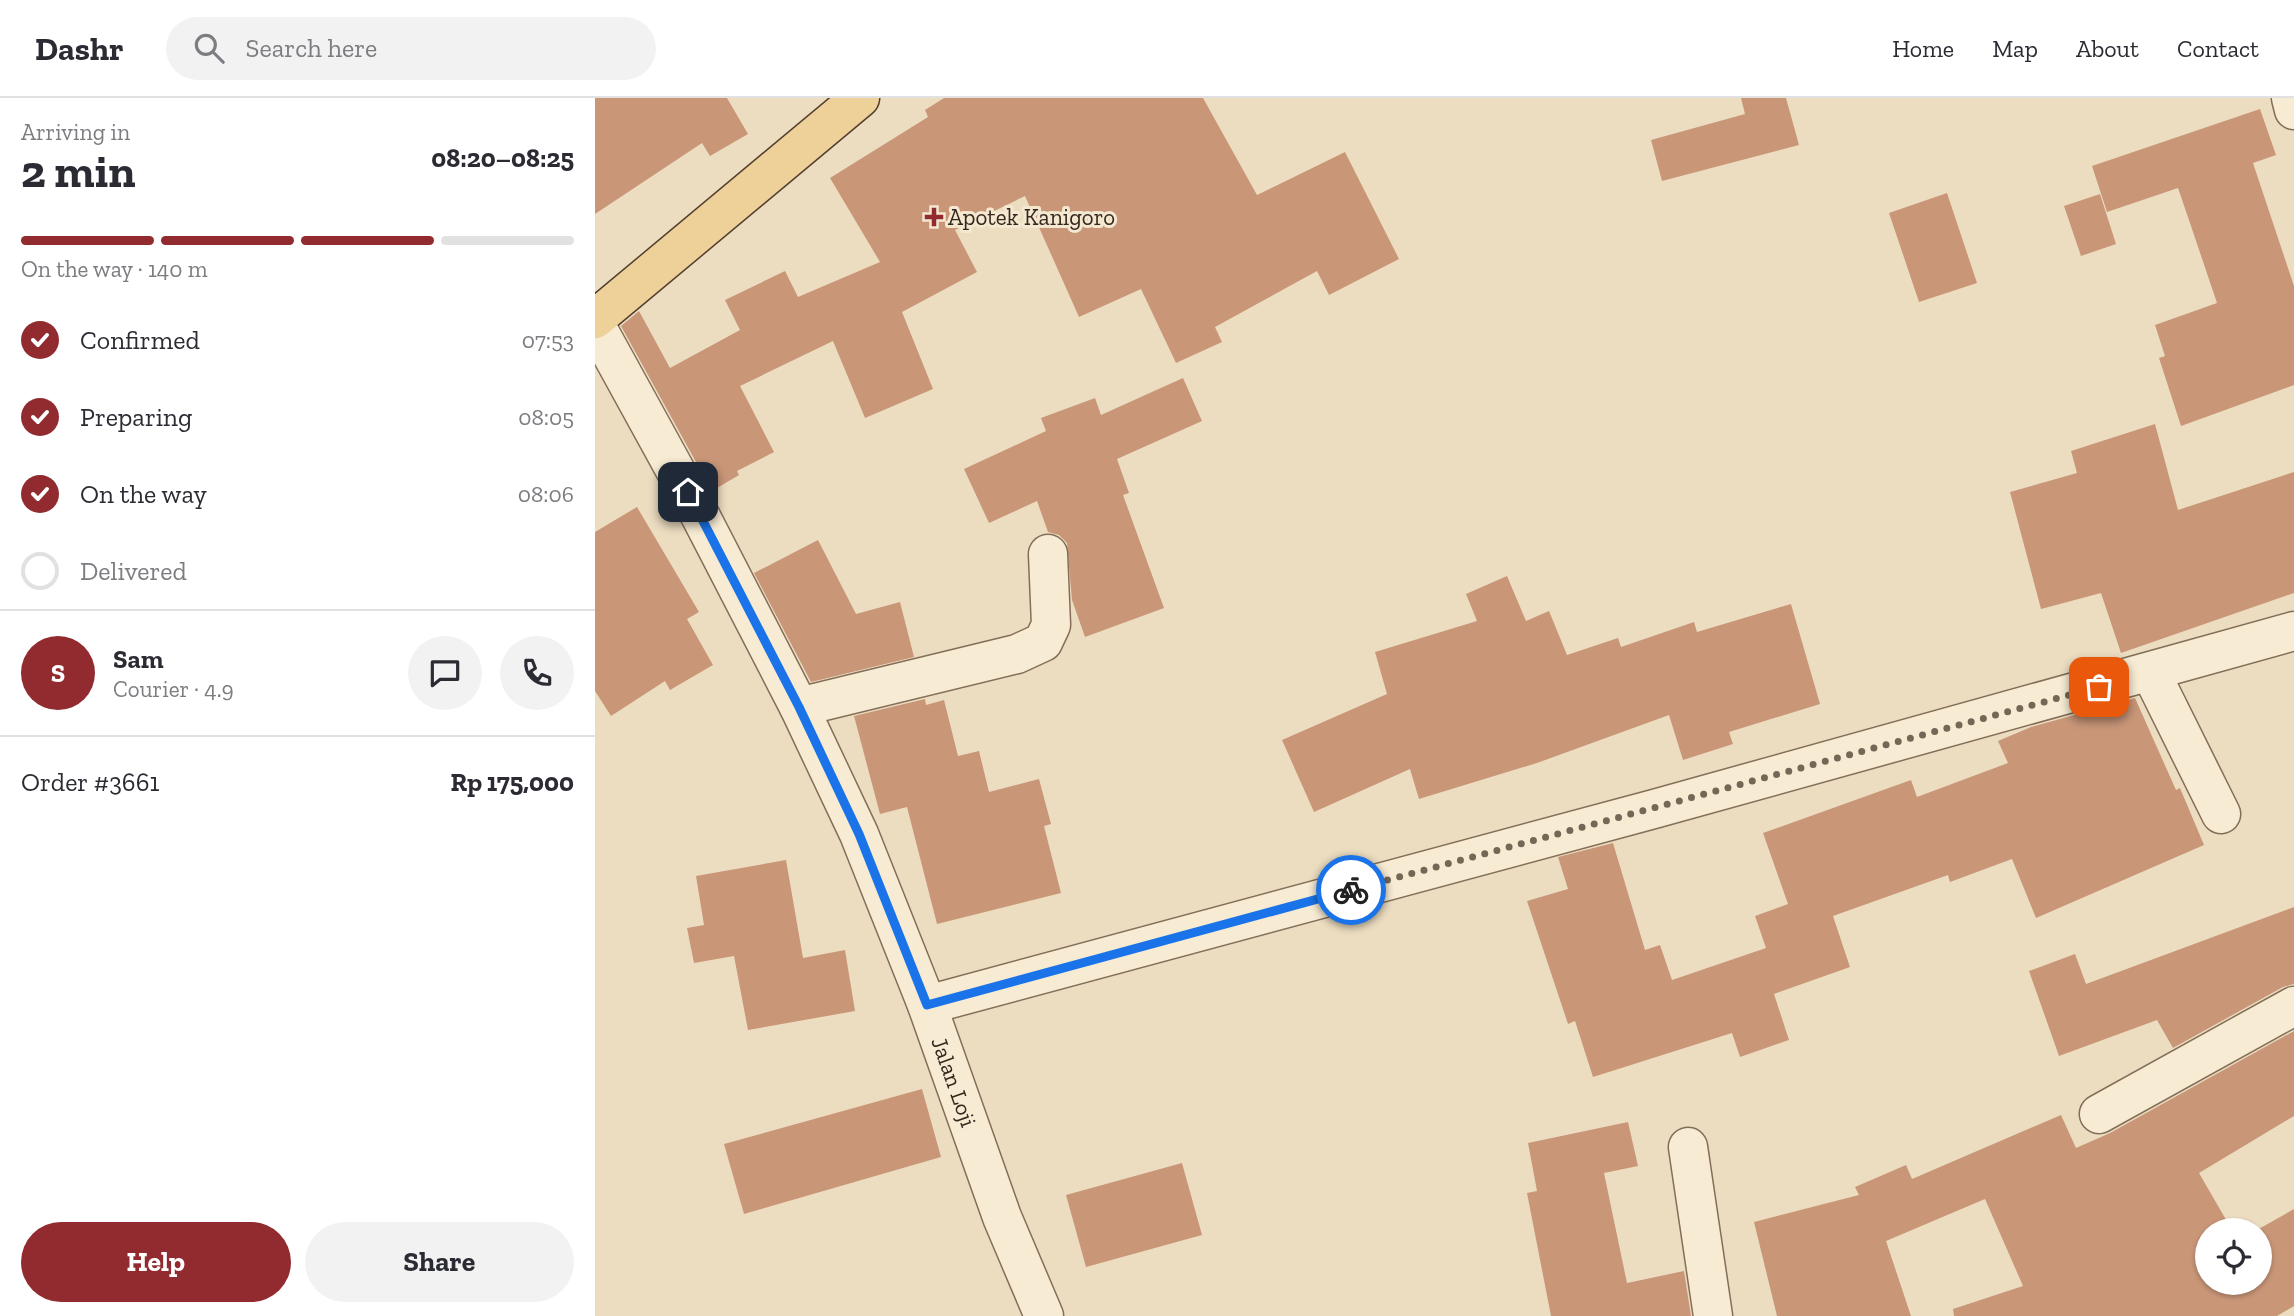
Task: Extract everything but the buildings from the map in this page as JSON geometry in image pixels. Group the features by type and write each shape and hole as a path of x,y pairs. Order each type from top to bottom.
{"main road":[{"path":"595,321 860,98"}],"street":[{"path":"2291,98 2294,110"},
{"name":"Jalan Loji","path":"595,321 701,517 799,707 859,834 927,1005 1002,1217 1044,1316"},
{"path":"799,707 1017,654 1043,642 1051,625 1048,554"},
{"path":"927,1005 2151,673 2294,631"},
{"path":"2151,673 2221,814"},
{"path":"2099,1114 2294,1006"},
{"path":"1688,1147 1713,1316"}],"way so far":[{"path":"1351,890 2099,687"}],"place":[{"name":"Apotek Kanigoro","path":"934,217"}],"route":[{"path":"688,492 799,707 859,834 927,1005 1351,890"}]}
